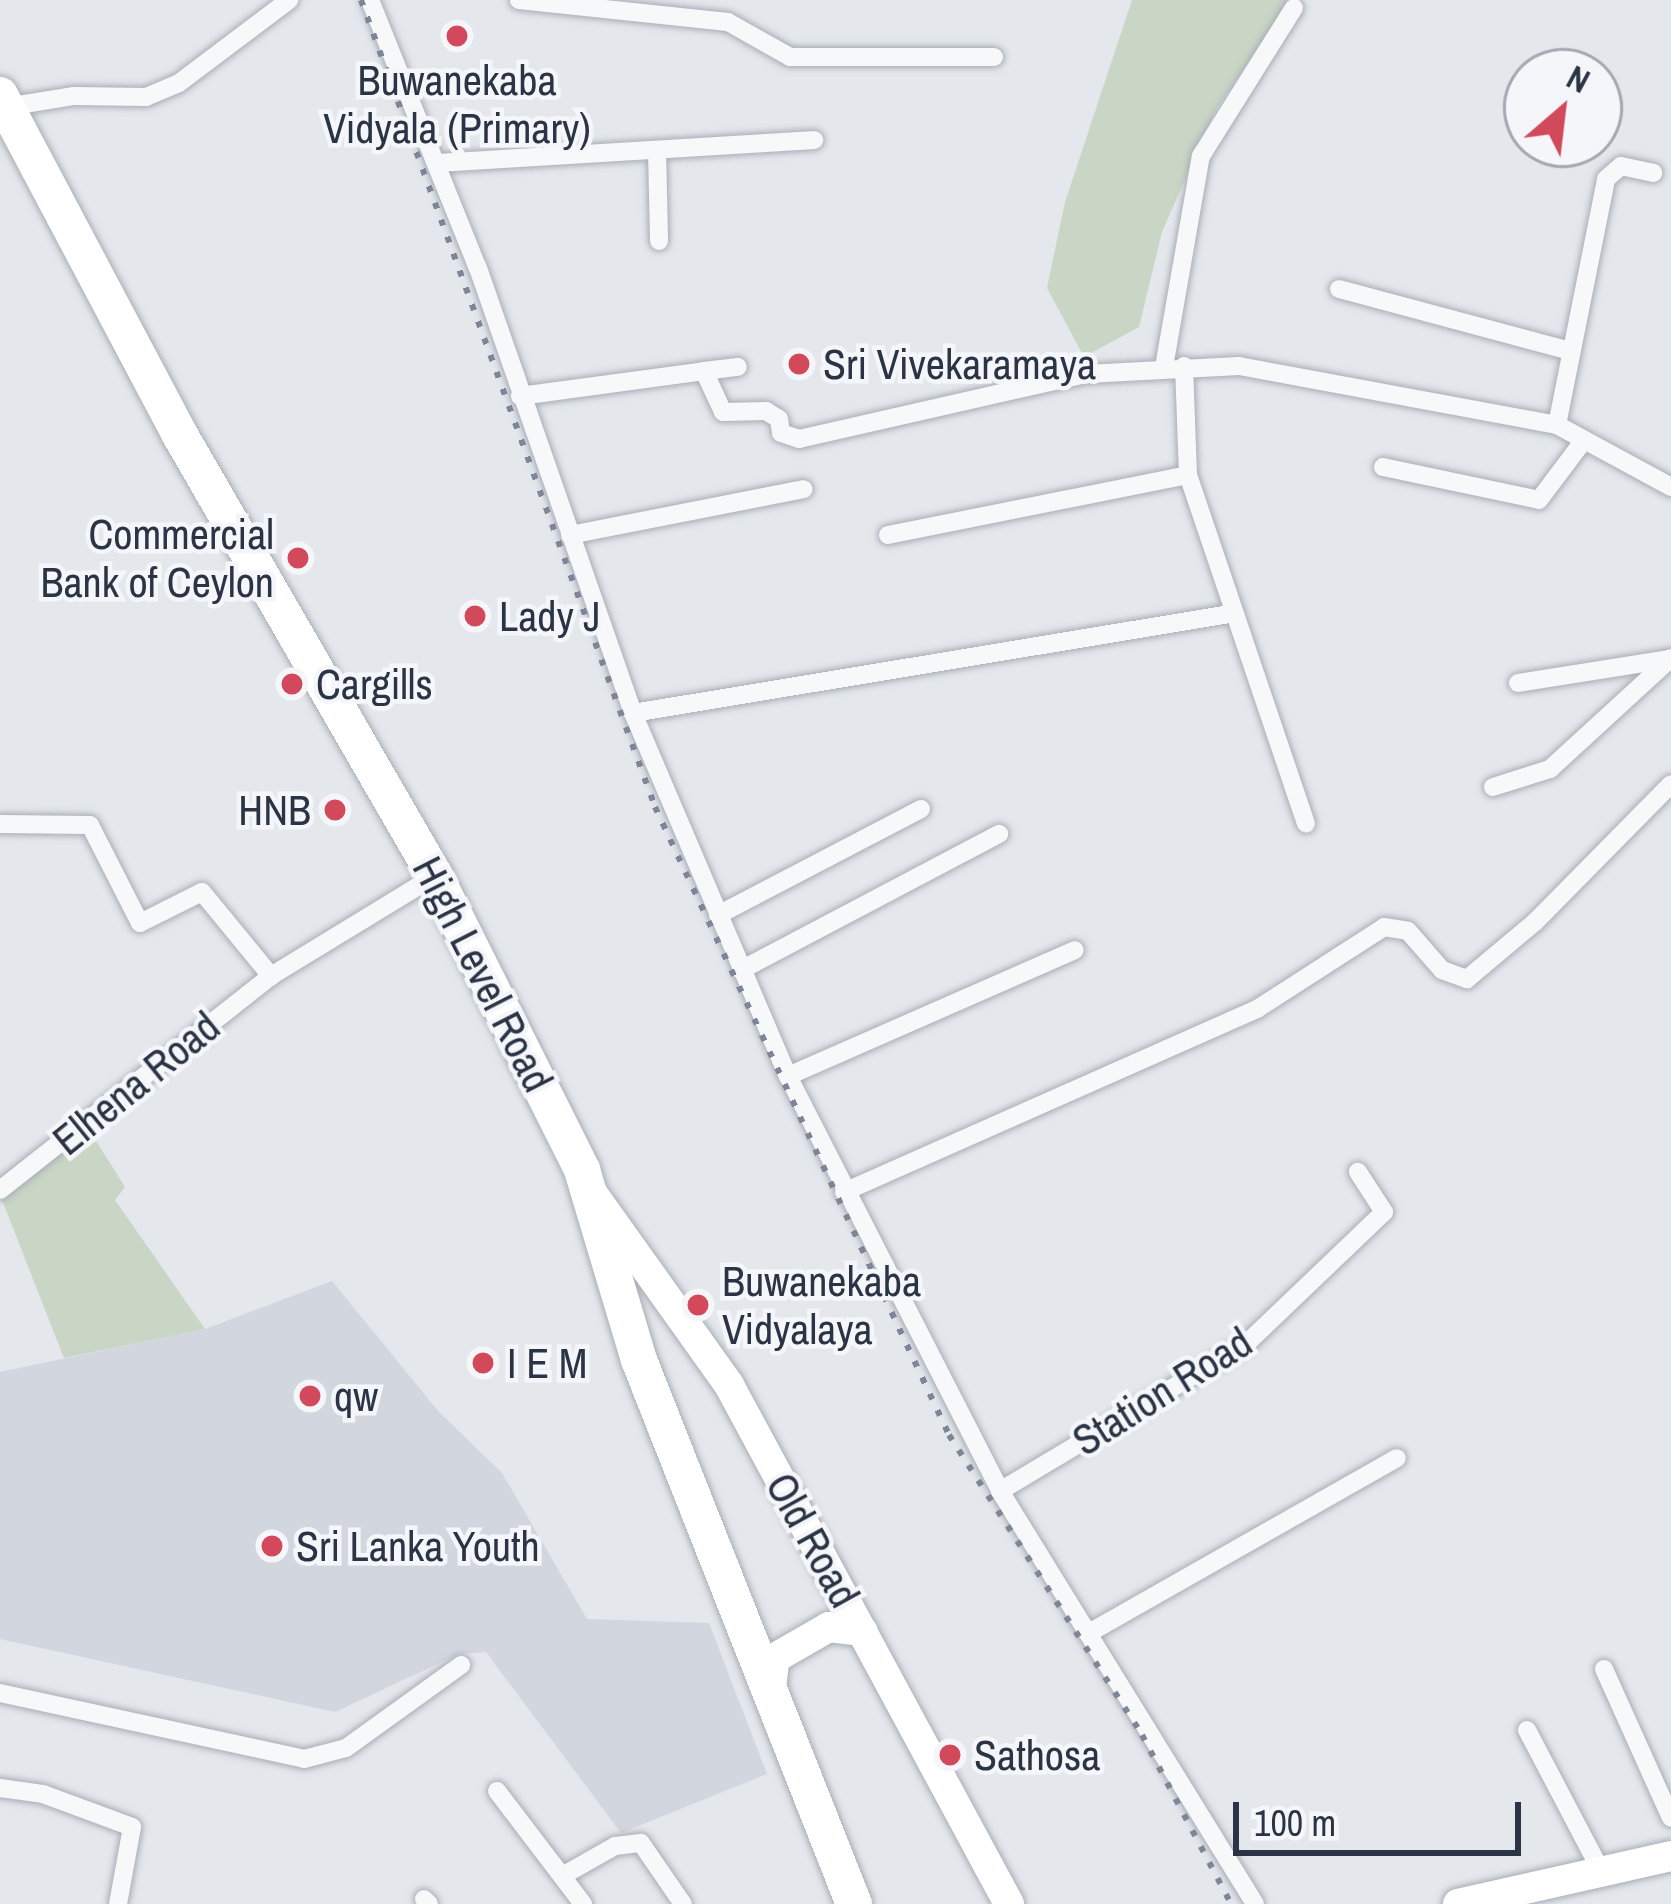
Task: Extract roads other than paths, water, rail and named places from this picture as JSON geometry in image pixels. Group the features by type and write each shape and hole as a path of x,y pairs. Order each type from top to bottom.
{"highway":[{"name":"High Level Road","path":"3,101 180,435 435,876 592,1192 639,1360 770,1702 854,1904"}],"main road":[{"name":"Old Road","path":"592,1192 728,1385 1009,1904"},
{"path":"770,1702 775,1658 829,1627 863,1630"},
{"path":"1458,1904 1671,1856"}],"street":[{"path":"3,101 74,95 146,97 179,83 290,0"},
{"path":"370,0 438,163 634,713 788,1076 1000,1490 1255,1904"},
{"path":"519,0 728,22 790,57 994,57"},
{"path":"1294,8 1201,156 1174,367 1188,475 1230,614 1306,824"},
{"path":"438,163 814,140"},
{"path":"657,150 659,241"},
{"path":"1557,425 1606,179 1621,166 1653,173"},
{"path":"1340,289 1571,351"},
{"path":"704,371 722,412 766,411 779,419 781,434 800,440 1086,374 1239,366 1557,425 1671,487"},
{"path":"520,396 738,367"},
{"path":"1383,467 1540,500 1584,440"},
{"path":"888,535 1188,475"},
{"path":"570,535 804,489"},
{"path":"634,713 1230,614"},
{"path":"1518,683 1670,658"},
{"path":"1493,788 1550,770 1670,658"},
{"path":"844,1192 1257,1009 1384,928 1408,932 1442,970 1466,979 1536,921 1671,784"},
{"path":"718,915 921,809"},
{"path":"0,824 90,825 140,923 202,892 271,976"},
{"path":"741,970 999,834"},
{"name":"Elhena Road","path":"0,1190 271,976 435,876"},
{"path":"788,1076 1075,950"},
{"name":"Station Road","path":"1000,1490 1246,1344 1384,1212 1358,1172"},
{"path":"1089,1634 1397,1458"},
{"path":"0,1693 304,1759 346,1748 461,1665"},
{"path":"1604,1669 1671,1819"},
{"path":"1526,1730 1600,1871"},
{"path":"0,1788 43,1794 132,1827 118,1904"},
{"path":"496,1791 584,1904"},
{"path":"562,1876 615,1846 641,1844 683,1904"}],"railway":[{"path":"361,0 655,807 949,1435 1142,1735 1231,1904"}],"place":[{"name":"Buwanekaba Vidyala (Primary)","path":"457,36"},
{"name":"Sri Vivekaramaya","path":"799,364"},
{"name":"Commercial Bank of Ceylon","path":"298,558"},
{"name":"Lady J","path":"475,616"},
{"name":"Cargills","path":"292,684"},
{"name":"HNB","path":"335,810"},
{"name":"Buwanekaba Vidyalaya","path":"698,1305"},
{"name":"I E M","path":"483,1363"},
{"name":"qw","path":"310,1396"},
{"name":"Sri Lanka Youth","path":"272,1546"},
{"name":"Sathosa","path":"950,1755"}]}
